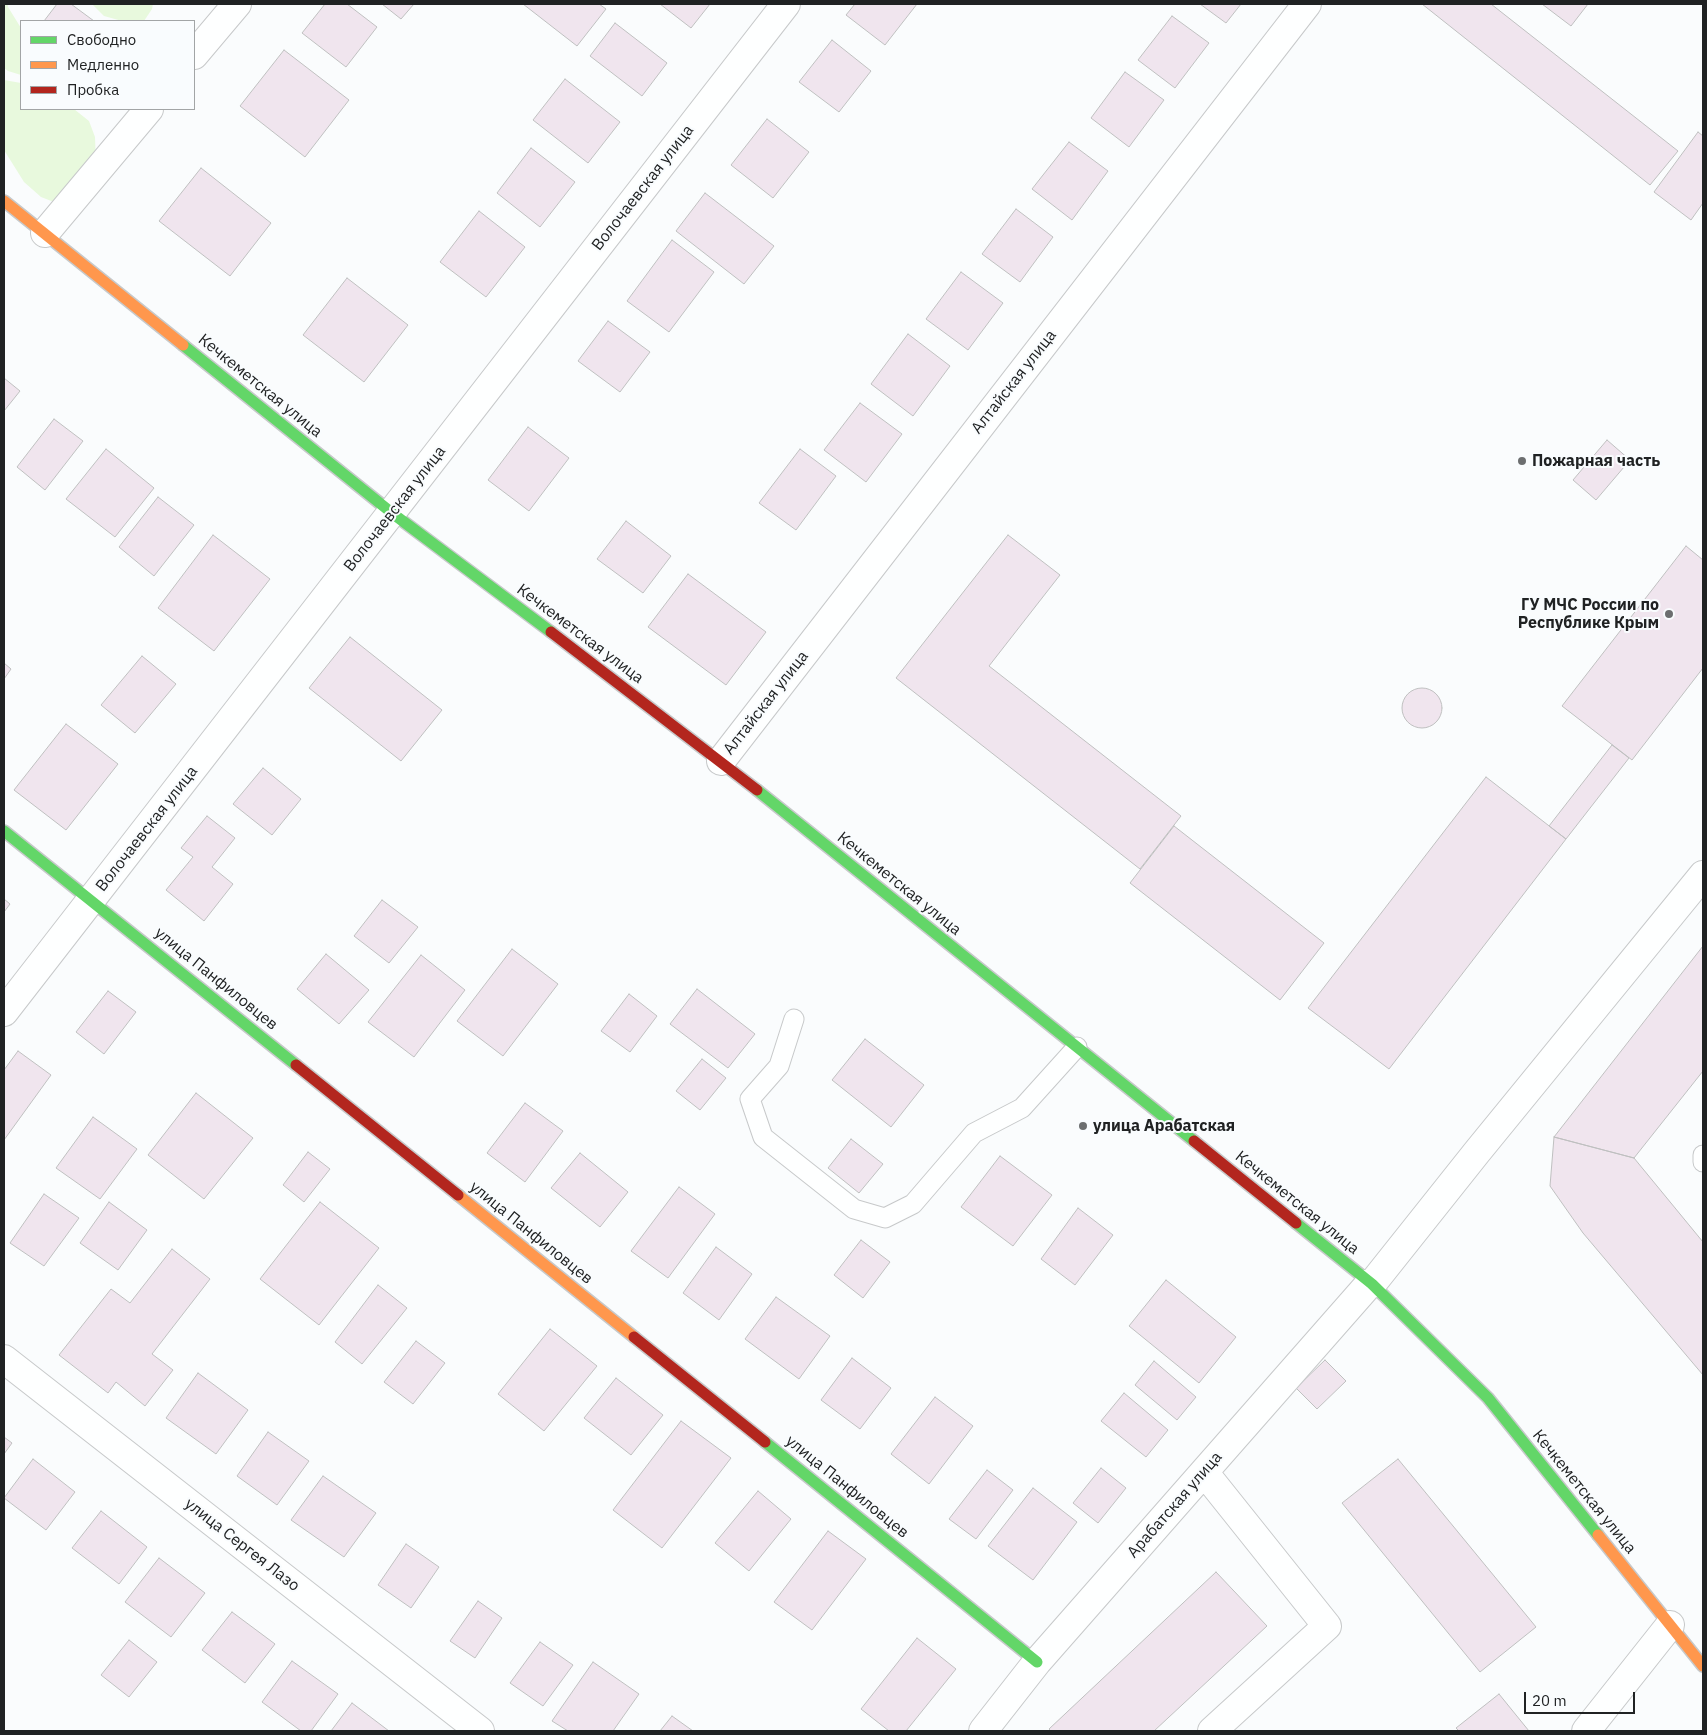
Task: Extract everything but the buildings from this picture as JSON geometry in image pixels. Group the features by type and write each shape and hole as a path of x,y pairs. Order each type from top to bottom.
{"main road":[{"name":"Кечкеметская улица","path":"4,201 392,513 721,761 1371,1283 1488,1398 1703,1666"},
{"name":"улица Панфиловцев","path":"4,831 1037,1662"}],"street":[{"path":"195,55 237,4"},
{"name":"Волочаевская улица","path":"4,1012 786,4"},
{"name":"Алтайская улица","path":"721,761 1306,4"},
{"path":"45,233 148,110"},
{"name":"Арабатская улица","path":"983,1731 1037,1662 1371,1283 1703,875"},
{"name":"улица Сергея Лазо","path":"4,1359 480,1731"},
{"path":"1204,1472 1326,1626 1212,1731"},
{"path":"1586,1731 1670,1625"}],"lane":[{"path":"794,1019 780,1066 750,1099 762,1137 854,1209 885,1218 913,1204 974,1133 1022,1108 1077,1047"},
{"path":"1703,1155 1703,1162"}],"green space":[{"path":"4,4 8,4 20,26 20,75 4,68"},
{"path":"92,4 153,4 145,20 118,20 104,16"},
{"path":"4,80 20,83 20,110 75,110 89,121 95,137 97,191 77,211 41,197 24,182 4,150"}],"traffic: fast":[{"path":"183,345 392,513 551,632"},
{"path":"757,790 1194,1141"},
{"path":"4,831 296,1065"},
{"path":"1296,1223 1372,1284 1488,1398 1598,1535"},
{"path":"765,1442 1037,1662"}],"traffic: slow":[{"path":"4,201 183,345"},
{"path":"458,1195 634,1337"},
{"path":"1598,1535 1703,1666"}],"traffic: jam":[{"path":"551,632 757,790"},
{"path":"296,1065 458,1195"},
{"path":"1194,1141 1296,1223"},
{"path":"634,1337 765,1442"}],"place":[{"name":"Пожарная часть","path":"1522,461"},
{"name":"ГУ МЧС России по Республике Крым","path":"1669,614"},
{"name":"улица Арабатская","path":"1083,1126"}]}
